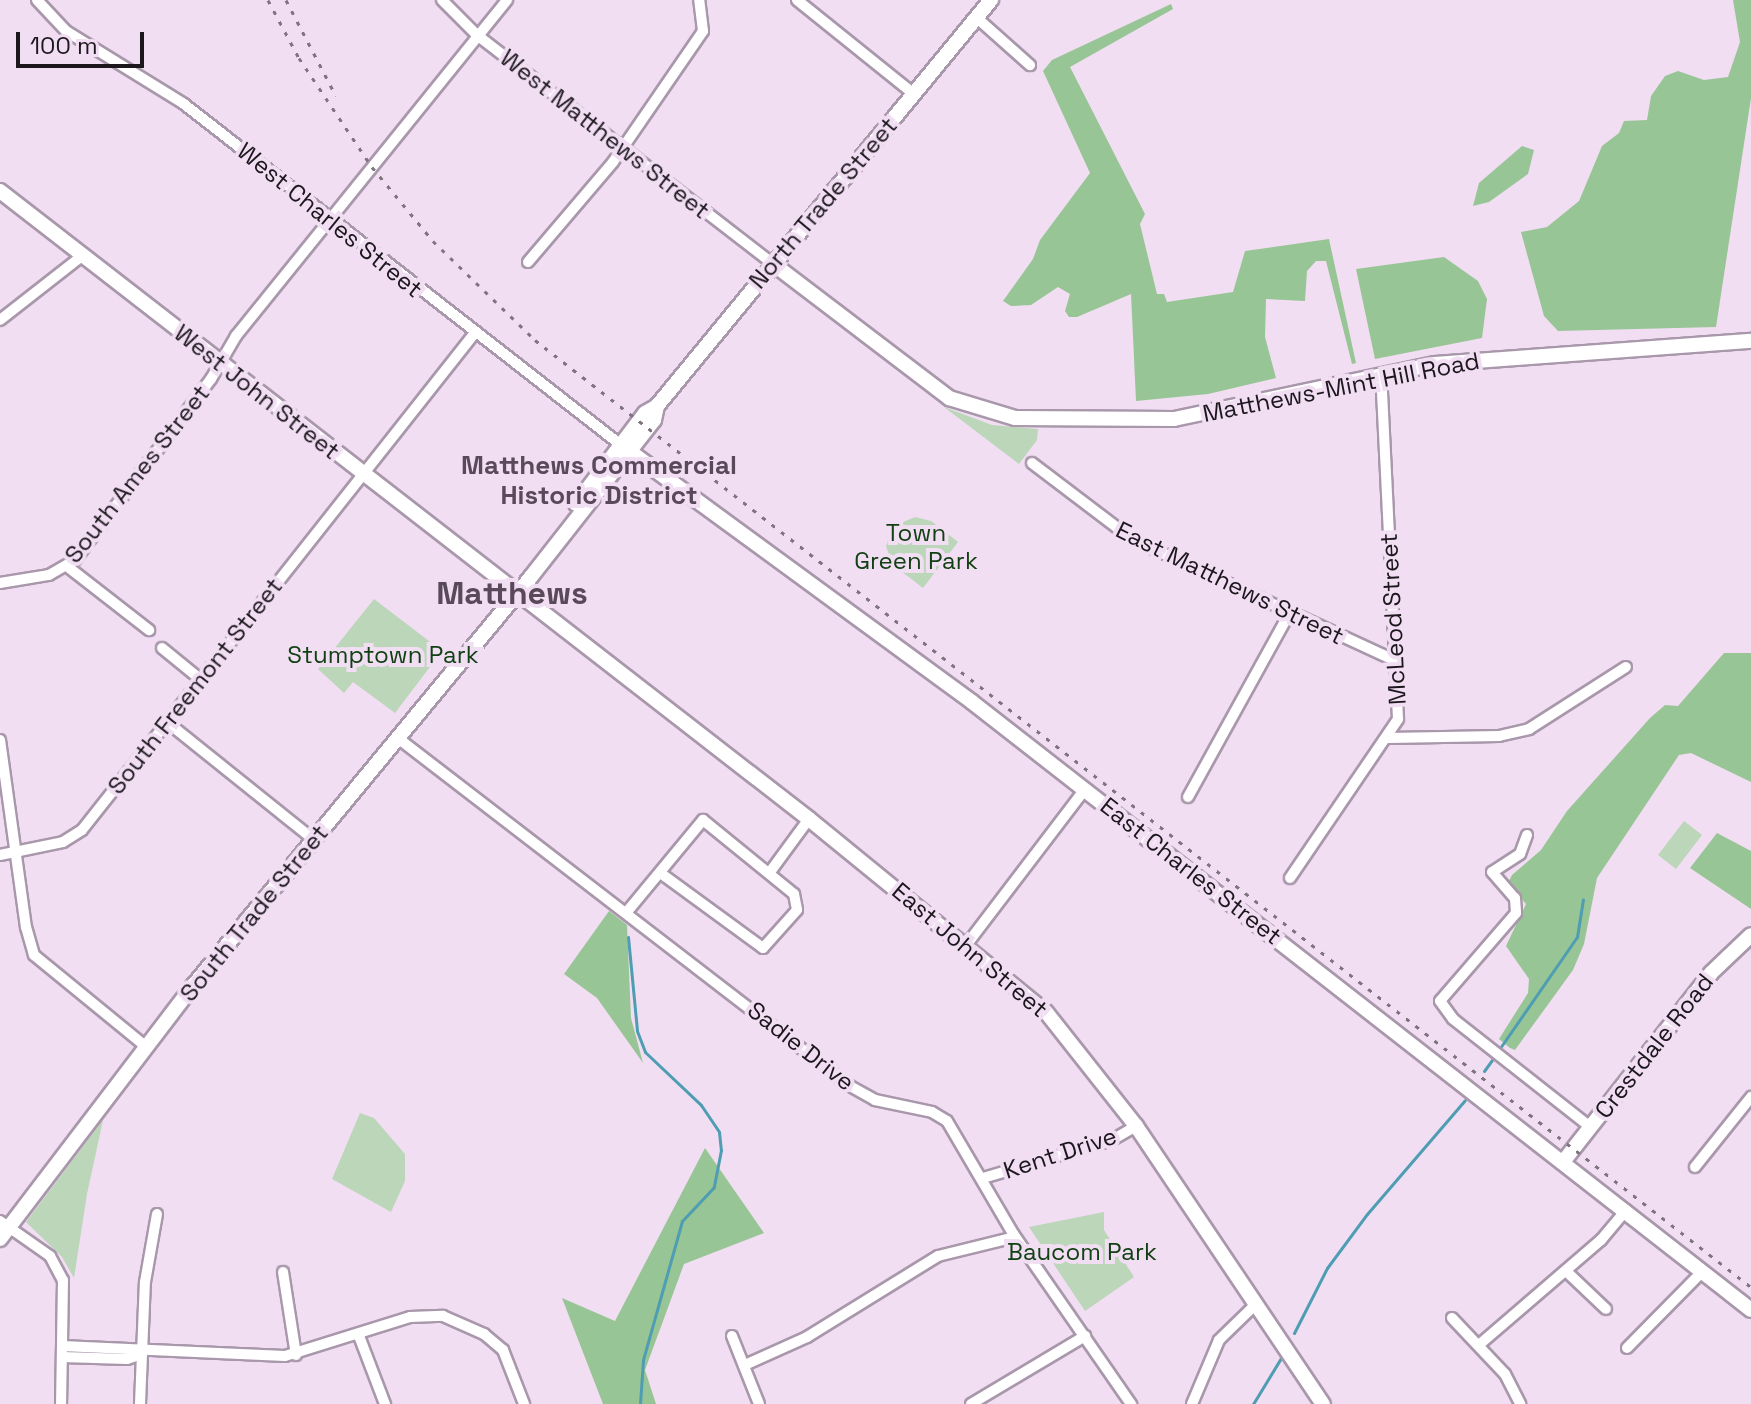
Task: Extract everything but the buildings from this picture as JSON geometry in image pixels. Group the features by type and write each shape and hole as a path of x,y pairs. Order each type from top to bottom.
{"main road":[{"name":"North Trade Street","path":"515,593 524,572 625,448 645,413 657,406 991,0"},
{"name":"West John Street","path":"0,191 515,593"},
{"name":"Matthews-Mint Hill Road","path":"772,263 932,387 979,411 1060,421 1174,419 1381,374 1483,358 1751,341"},
{"name":"East Charles Street","path":"625,448 1085,789 1355,998 1476,1101 1563,1162 1751,1310"},
{"name":"South Trade Street","path":"0,1239 5,1223 145,1046 313,839 399,739 515,593"},
{"name":"East John Street","path":"515,593 809,819 967,944 1046,1012 1136,1126 1323,1404"},
{"name":"Crestdale Road","path":"1563,1162 1711,973 1751,935"}],"street":[{"name":"West Charles Street","path":"37,0 66,31 184,104 474,334 625,448"},
{"name":"West Matthews Street","path":"442,0 477,35 772,263"},
{"name":"South Ames Street","path":"0,583 49,575 68,567 329,219 507,0"},
{"path":"528,262 613,162 620,146 705,27 699,0"},
{"path":"797,0 812,4 914,94"},
{"path":"977,18 1030,65"},
{"path":"0,320 82,256"},
{"name":"South Freemont Street","path":"0,855 76,836 474,334"},
{"name":"McLeod Street","path":"1290,878 1388,738 1398,719 1381,374"},
{"name":"East Matthews Street","path":"1032,463 1121,532 1289,614 1396,661"},
{"path":"68,567 149,630"},
{"path":"1188,797 1289,614"},
{"path":"162,648 200,679"},
{"path":"1388,738 1468,738 1529,729 1626,667"},
{"path":"167,722 313,839"},
{"name":"Sadie Drive","path":"399,739 850,1086 890,1105 940,1116 983,1178 1015,1237 1131,1404"},
{"path":"0,740 15,851 34,955 145,1046"},
{"path":"967,944 1085,789"},
{"path":"770,872 809,819"},
{"path":"626,913 652,879 662,874 703,820 770,872 799,901 771,945 763,948 662,874"},
{"path":"1527,835 1520,854 1492,872 1515,898 1516,913 1440,1001 1453,1019 1590,1127"},
{"path":"1695,1167 1751,1097"},
{"name":"Kent Drive","path":"983,1178 1112,1140 1136,1126"},
{"path":"1480,1344 1566,1271 1626,1210"},
{"path":"0,1212 5,1223 59,1268 65,1291 61,1404"},
{"path":"140,1404 145,1282 157,1214"},
{"path":"747,1364 807,1337 938,1256 1015,1237"},
{"path":"1566,1271 1606,1309"},
{"path":"1627,1348 1703,1271"},
{"path":"283,1272 296,1355"},
{"path":"1192,1404 1219,1340 1256,1304"},
{"path":"62,1351 126,1348 142,1354 296,1355 427,1314 466,1325 503,1350 524,1404"},
{"path":"1452,1318 1480,1344 1505,1374 1520,1404"},
{"path":"359,1336 385,1404"},
{"path":"732,1336 747,1364 759,1404"},
{"path":"971,1404 1085,1336"}],"green space":[{"path":"1733,0 1751,0 1751,98 1716,327 1558,331 1544,316 1521,232 1547,227 1579,201 1602,146 1619,133 1624,121 1647,120 1651,96 1665,76 1678,71 1704,80 1728,77 1740,42"},
{"path":"1171,4 1173,9 1070,67 1145,214 1140,224 1157,294 1164,294 1167,302 1233,292 1245,251 1329,239 1356,363 1352,364 1326,261 1316,261 1307,271 1305,301 1266,299 1265,337 1276,378 1208,394 1136,401 1131,294 1077,317 1069,317 1065,311 1070,294 1058,287 1031,305 1011,306 1003,301 1033,259 1040,240 1090,173 1043,71 1052,60"},
{"path":"1522,146 1534,150 1528,174 1489,202 1473,206 1479,183"},
{"path":"1444,257 1478,281 1487,299 1482,338 1375,359 1356,269"},
{"path":"944,407 992,425 1038,429 1037,440 1019,464"},
{"name":"Town Green Park","path":"915,517 931,521 958,542 923,588 892,564 886,546 894,526"},
{"name":"Stumptown Park","path":"374,599 442,651 395,713 353,682 344,693 318,669"},
{"path":"1724,653 1751,653 1751,782 1691,753 1679,755 1597,878 1584,944 1573,970 1515,1050 1510,1048 1499,1039 1528,993 1529,979 1506,946 1526,904 1508,883 1512,875 1541,850 1567,811 1650,718 1665,705 1678,706"},
{"path":"1684,821 1702,835 1676,869 1658,855"},
{"path":"1717,833 1751,851 1751,909 1690,868"},
{"path":"609,911 627,925 631,1018 643,1063 597,998 564,974"},
{"path":"360,1113 374,1118 405,1154 405,1181 391,1212 332,1179"},
{"path":"103,1120 74,1278 62,1257 26,1222"},
{"path":"705,1148 764,1233 684,1264 645,1370 656,1404 603,1404 562,1298 615,1321"},
{"name":"Baucom Park","path":"1104,1212 1104,1230 1134,1277 1085,1311 1029,1227"}],"waterway":[{"path":"1500,1048 1577,937 1583,899"},
{"path":"628,937 637,1031 645,1052 701,1105 719,1132 721,1150 714,1187 682,1221 643,1360 640,1404"},
{"path":"1484,1071 1492,1060"},
{"path":"1294,1333 1327,1268 1367,1214 1465,1100"},
{"path":"1253,1404 1281,1358"}],"railway":[{"path":"268,0 299,58 372,167 433,241 535,340 1751,1287"},
{"path":"286,0 336,96"}],"district":[{"name":"Matthews Commercial Historic District","path":"599,481"},
{"name":"Matthews","path":"512,593"}]}
